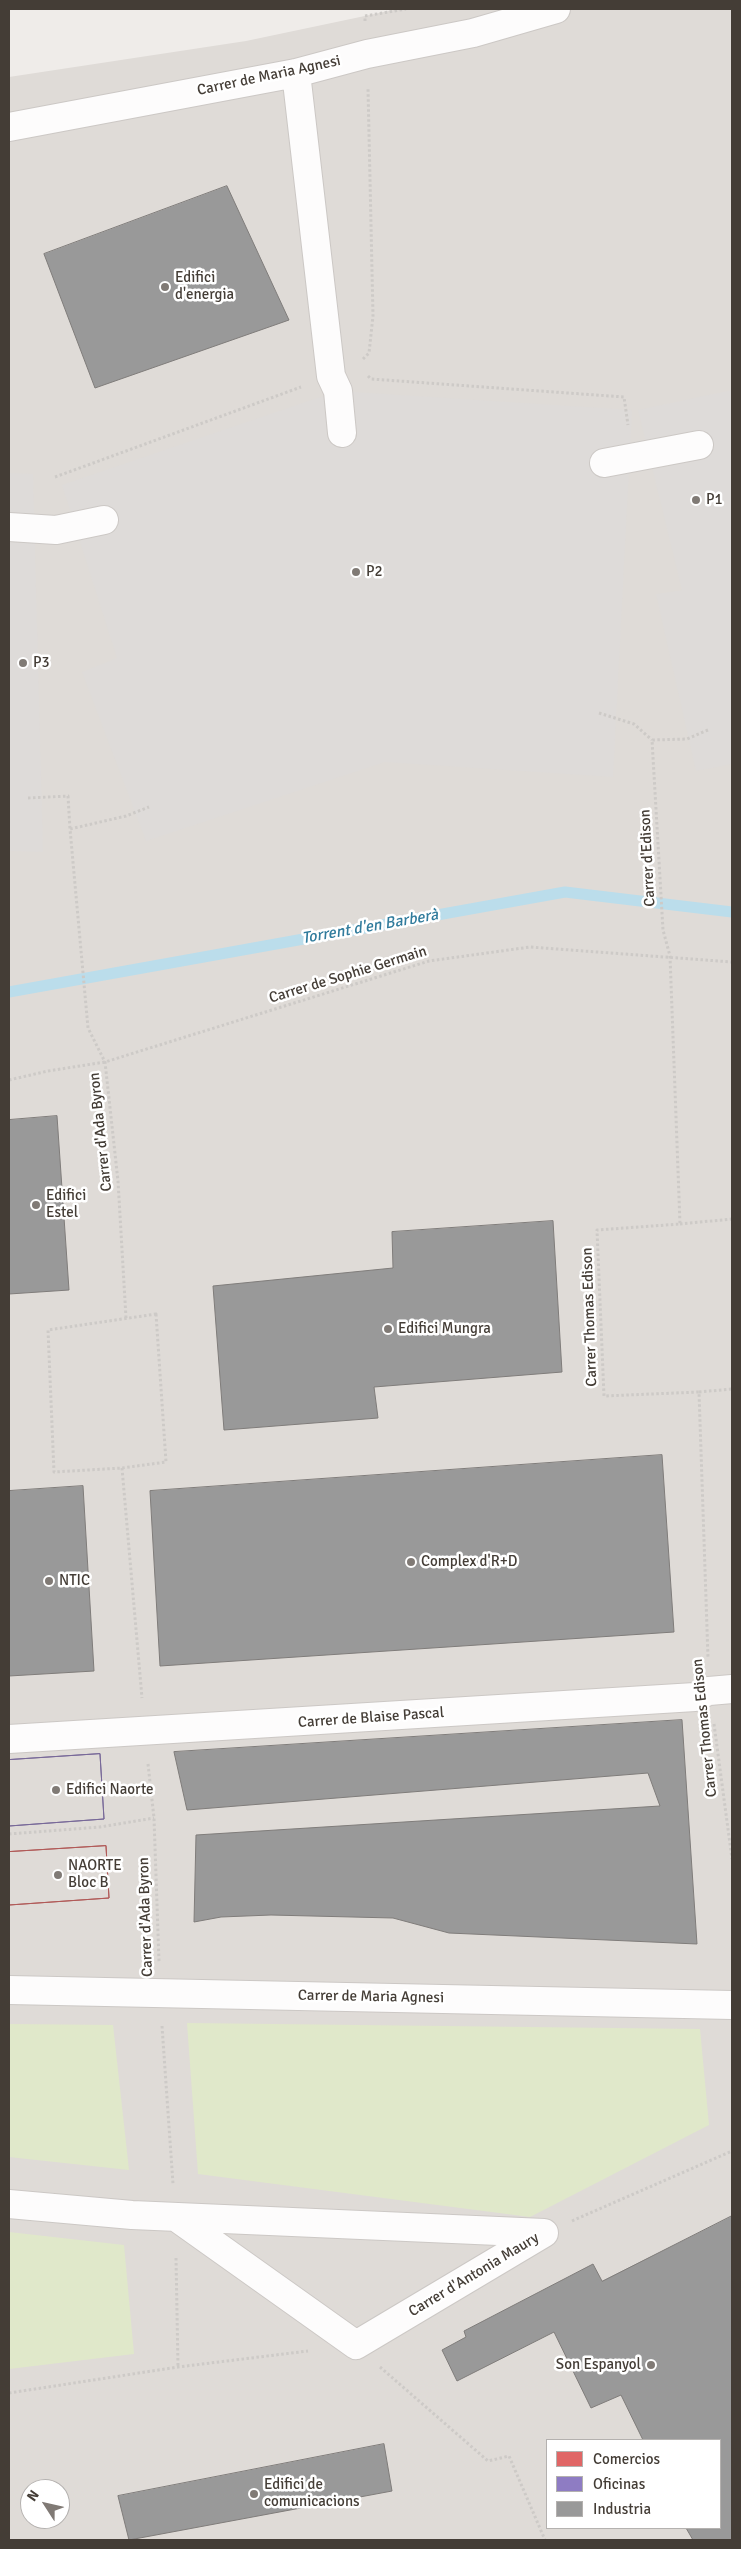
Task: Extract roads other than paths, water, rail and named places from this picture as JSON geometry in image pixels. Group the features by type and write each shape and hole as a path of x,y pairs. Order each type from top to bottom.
{"street":[{"name":"Carrer de Maria Agnesi","path":"9,127 296,73 367,54 473,33 556,9"},
{"path":"296,73 331,376 338,391 342,433"},
{"path":"604,463 699,445"},
{"path":"9,527 56,530 104,520"},
{"name":"Carrer de Blaise Pascal","path":"9,1739 695,1697 721,1690"},
{"name":"Carrer de Maria Agnesi","path":"9,1990 732,2004"},
{"name":"Carrer d'Antonia Maury","path":"9,2204 176,2217 544,2233 356,2345 176,2217"}],"waterway":[{"name":"Torrent d'en Barberà","path":"9,992 565,892 732,912"}],"place":[{"name":"Edifici d'energia","path":"165,287"},
{"name":"P1","path":"696,500"},
{"name":"P2","path":"356,572"},
{"name":"P3","path":"23,663"},
{"name":"Edifici Estel","path":"36,1205"},
{"name":"Edifici Mungra","path":"388,1329"},
{"name":"Complex d'R+D","path":"411,1562"},
{"name":"NTIC","path":"49,1581"},
{"name":"Edifici Naorte","path":"56,1790"},
{"name":"NAORTE Bloc B","path":"58,1875"},
{"name":"Son Espanyol","path":"651,2365"},
{"name":"Edifici de comunicacions","path":"254,2494"}]}
